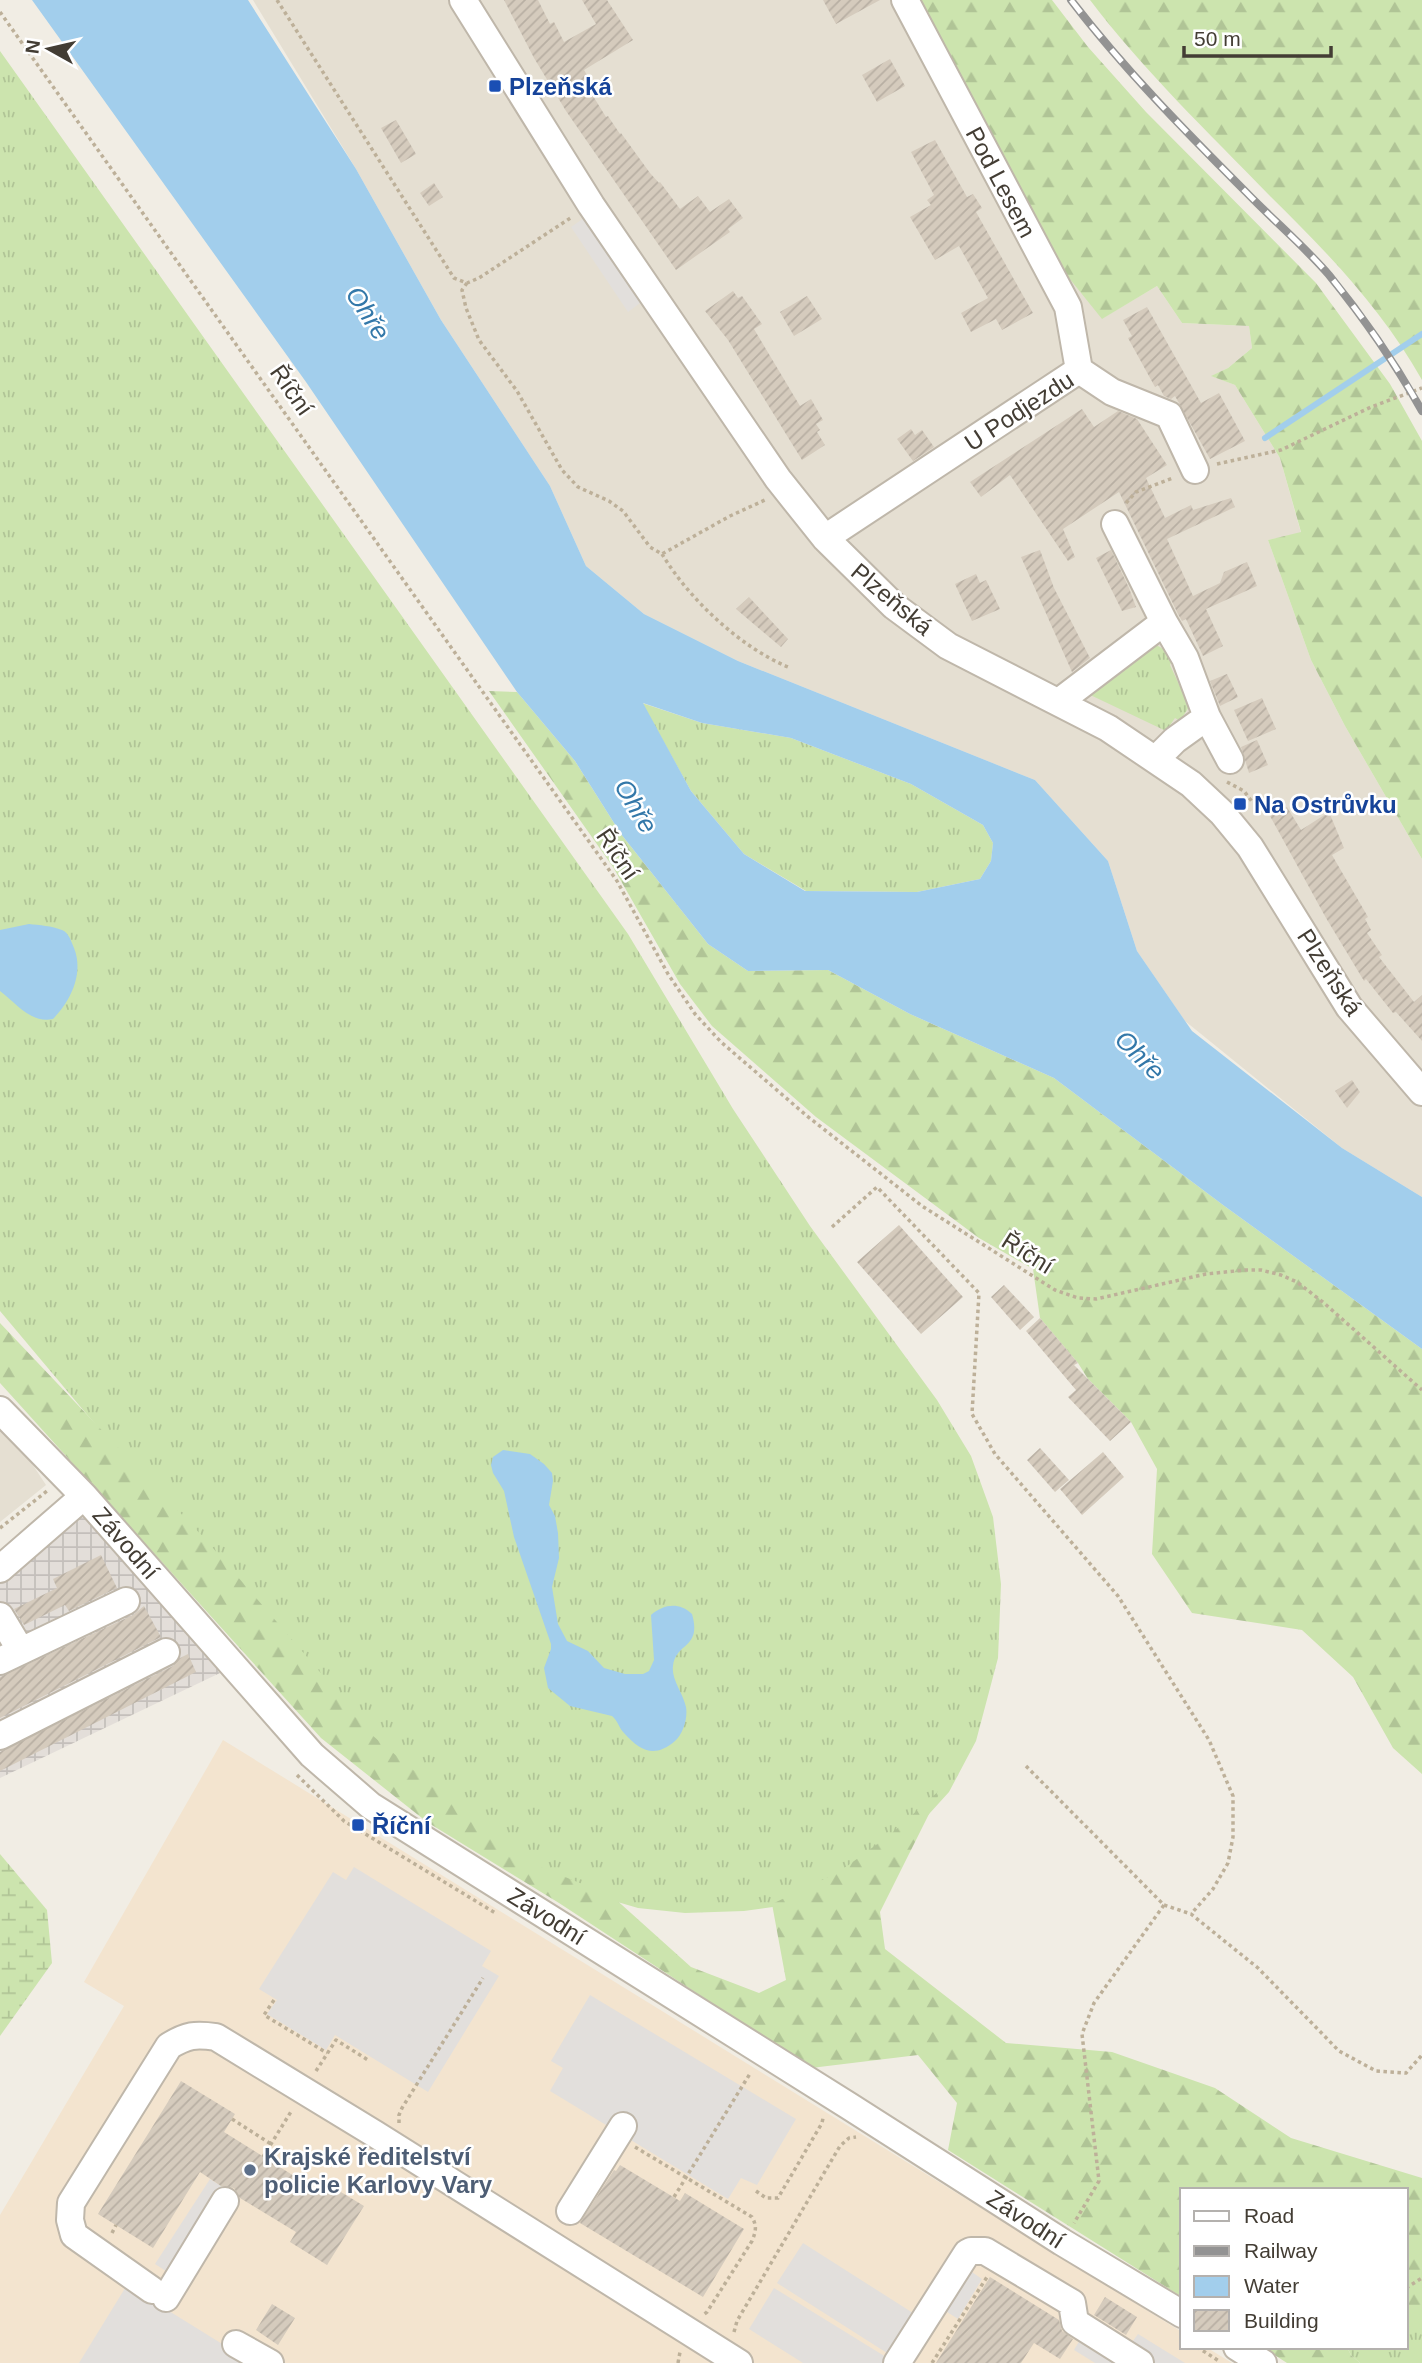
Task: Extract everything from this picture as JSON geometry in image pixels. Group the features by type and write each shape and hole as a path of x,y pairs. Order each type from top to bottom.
{"street":[{"name":"Plzeňská","path":"463,0 592,205 785,487 825,538 894,606 948,646 1060,701 1156,759 1191,784 1236,828 1274,884 1349,1007 1422,1091"},
{"name":"Pod Lesem","path":"905,0 1068,307 1079,370"},
{"name":"U Podjezdu","path":"825,538 1079,370 1112,392 1169,415 1195,470"},
{"path":"1115,524 1185,658 1207,716 1230,760"},
{"path":"1060,701 1164,622"},
{"path":"1156,759 1175,740 1207,716"},
{"name":"Závodní","path":"0,1410 85,1496 312,1755 371,1806 838,2098 1062,2242 1180,2313"},
{"path":"0,1569 85,1496"},
{"path":"0,1616 11,1656 126,1601"},
{"path":"0,1736 166,1652"},
{"path":"225,2201 159,2294 74,2235 70,2220 71,2203 169,2046 184,2036 216,2037 739,2363"},
{"path":"570,2211 623,2126"},
{"path":"897,2363 967,2253 978,2250 985,2251 1072,2303 1075,2322 1140,2363"},
{"path":"236,2344 270,2363"},
{"path":"1240,2349 1263,2363"}],"path":[{"path":"277,0 454,278 467,283"},
{"name":"Říční","path":"0,12 518,739 617,881 668,974 695,1014 721,1042 807,1116 922,1206 1055,1290 1078,1298 1096,1298 1206,1274 1261,1270 1281,1275 1297,1282 1324,1303 1422,1390"},
{"path":"592,205 479,278 467,283 462,290 479,340 517,391 562,470 578,487 609,500 623,511 650,547 662,554 674,574 738,638 763,656 788,667"},
{"path":"1115,524 1121,509 1136,492 1195,470 1281,450 1371,407 1422,388"},
{"path":"662,554 730,516 762,502 785,487"},
{"path":"832,1227 877,1187 979,1293 972,1414 995,1454 1118,1596 1209,1740 1233,1796 1233,1837 1228,1863 1213,1889 1191,1914"},
{"path":"1026,1766 1164,1905 1191,1914 1258,1968 1339,2051 1376,2071 1406,2073 1422,2055"},
{"path":"1062,2242 1099,2181 1082,2034 1094,2003 1164,1905"},
{"path":"274,2000 264,2015 327,2053"},
{"path":"674,2197 752,2070"},
{"path":"232,2119 271,2144"},
{"path":"734,2335 737,2321 840,2146"},
{"path":"932,2363 987,2276"},
{"path":"1200,2349 1223,2363"}],"shaded area":[{"path":"253,0 917,0 1103,318 1157,286 1182,323 1249,326 1252,348 1228,368 1212,376 1235,385 1280,458 1301,533 1268,540 1311,660 1345,726 1422,859 1422,1197 1342,1148 1185,1021 1137,951 1108,861 1035,780 738,661 644,614 586,566 550,486 441,320 356,169"},
{"path":"584,218 640,303 628,312 571,227"},
{"path":"0,1430 23,1450 46,1485 0,1522"},
{"path":"87,1511 220,1673 0,1778 0,1583"},
{"path":"223,1740 1180,2331 1180,2349 1209,2349 1232,2363 0,2363 0,2215 124,2006 84,1982"},
{"path":"354,1867 491,1951 482,1966 499,1976 428,2092 335,2035 326,2050 267,2014 277,2000 259,1989 333,1872 346,1880"},
{"path":"590,1995 796,2119 757,2185 741,2178 728,2199 550,2091 563,2068 551,2061"},
{"path":"210,2179 224,2188 169,2273 155,2264"},
{"path":"803,2243 913,2313 887,2353 777,2283"},
{"path":"969,2270 982,2279 958,2319 944,2310"},
{"path":"127,2285 253,2363 79,2363"},
{"path":"774,2288 886,2357 882,2363 803,2363 749,2329"},
{"path":"1091,2321 1130,2345 1138,2334 1185,2363 1095,2363 1074,2350"}],"green space":[{"path":"917,0 1052,0 1088,47 1146,112 1316,283 1390,384 1422,441 1422,859 1345,726 1311,660 1268,540 1301,532 1280,458 1235,385 1211,376 1228,368 1252,348 1249,326 1182,323 1157,286 1102,319 1065,273"},
{"path":"1090,0 1422,0 1422,380 1390,330 1353,283 1154,76"},
{"path":"0,51 628,934 733,1109 810,1226 937,1400 971,1456 993,1517 1001,1584 998,1658 976,1741 949,1792 900,1846 780,1906 744,1911 685,1913 638,1908 597,1896 518,1862 366,1738 0,1311"},
{"path":"1149,641 1174,655 1170,665 1184,695 1194,699 1180,721 1175,718 1166,731 1084,692"},
{"path":"489,691 517,692 575,761 621,834 708,944 748,971 828,970 910,1014 1054,1078 1422,1349 1422,1774 1393,1748 1353,1677 1302,1630 1192,1613 1152,1554 1157,1469 1131,1422 1088,1379 1040,1318 1033,1269 979,1238 816,1117 712,1026 680,984 613,867"},
{"path":"642,703 702,723 791,738 911,784 983,825 993,843 991,861 980,879 917,892 806,891 744,854 691,791"},
{"path":"0,1323 206,1540 320,1672 366,1730 456,1806 533,1864 612,1896 691,1967 759,1993 786,1980 772,1904 839,1872 891,1834 942,1788 880,1912 885,1949 1006,2043 1112,2052 1215,2088 1291,2138 1422,2178 1422,2321 1408,2321 1408,2188 1180,2188 1180,2296 948,2150 957,2103 918,2055 811,2068 559,1903 427,1822 321,1738 0,1383"},
{"path":"0,1854 47,1910 52,1963 0,2036"},
{"path":"1408,2321 1422,2321 1422,2363 1360,2363 1348,2349 1408,2349"},
{"path":"1265,2349 1348,2349 1360,2363 1287,2363"}],"water":[{"name":"Ohře","path":"32,0 248,0 356,169 441,320 550,486 586,566 644,614 738,661 1035,780 1108,861 1137,951 1192,1031 1342,1148 1422,1197 1422,1349 1054,1078 910,1014 828,970 748,971 708,944 621,834 575,761 517,692 306,382","holes":["643,703 702,723 791,738 911,784 983,825 993,843 991,861 980,879 917,892 805,891 744,854 691,791"]},
{"path":"29,924 64,931 71,940 77,957 74,986 53,1019 31,1016 0,991 0,930"},
{"path":"503,1450 530,1454 552,1473 549,1505 555,1516 559,1558 552,1587 558,1624 567,1641 588,1651 604,1668 625,1674 643,1674 649,1671 654,1660 651,1615 672,1606 692,1614 694,1634 675,1658 673,1666 686,1707 686,1721 678,1738 661,1750 648,1750 636,1745 612,1716 570,1706 548,1688 544,1668 551,1644 514,1537 504,1491 491,1465 493,1457"}],"building":[{"path":"504,0 538,0 550,24 554,22 564,42 596,24 582,0 607,0 633,40 584,70 590,80 585,83 606,117 608,116 680,209 698,196 710,212 729,199 743,218 728,229 730,232 676,270 566,111"},
{"path":"823,0 880,0 836,24"},
{"path":"890,59 905,86 877,102 862,75"},
{"path":"396,120 416,154 401,163 381,128"},
{"path":"935,140 967,197 973,194 982,208 976,212 1033,313 1002,330 996,319 971,332 961,313 988,298 959,246 935,260 910,217 931,205 927,200 934,195 911,152"},
{"path":"434,183 443,197 429,206 420,193"},
{"path":"733,291 738,298 742,296 762,324 754,329 800,406 811,399 823,420 816,424 820,430 817,432 825,445 802,460 728,340 705,311"},
{"path":"807,296 822,319 794,336 780,312"},
{"path":"1147,307 1201,403 1219,393 1245,441 1210,459 1175,396 1171,399 1164,396 1158,385 1155,387 1128,338 1132,336 1123,320"},
{"path":"1082,409 1094,427 1118,411 1137,419 1167,465 1146,478 1165,518 1191,505 1193,510 1231,498 1235,507 1167,539 1193,596 1220,583 1224,572 1247,562 1257,586 1206,609 1223,646 1203,656 1186,619 1182,621 1178,614 1119,492 1063,529 1075,557 1068,561 1010,475 981,497 970,482"},
{"path":"911,429 915,435 922,430 934,447 913,461 897,439"},
{"path":"1040,550 1054,588 1090,658 1072,672 1021,557"},
{"path":"1111,550 1136,607 1122,611 1096,558"},
{"path":"976,574 980,583 986,580 1000,609 972,621 955,584"},
{"path":"749,597 788,639 781,647 736,609"},
{"path":"1227,674 1238,697 1220,706 1210,681"},
{"path":"1262,698 1276,729 1248,741 1234,710"},
{"path":"1257,740 1268,765 1249,773 1241,747"},
{"path":"1287,807 1301,830 1329,812 1344,848 1332,855 1368,917 1365,919 1371,930 1367,933 1382,955 1379,957 1414,1002 1422,995 1422,1041 1396,1012 1393,1013 1366,979 1364,981 1326,918 1270,816"},
{"path":"1352,1080 1360,1092 1347,1108 1335,1091"},
{"path":"899,1225 963,1297 921,1334 857,1262"},
{"path":"1004,1285 1034,1317 1020,1330 991,1297"},
{"path":"1040,1318 1078,1363 1074,1365 1131,1422 1110,1441 1068,1397 1076,1390 1026,1331"},
{"path":"1040,1448 1069,1480 1055,1492 1027,1460"},
{"path":"1103,1452 1124,1477 1082,1515 1060,1489"},
{"path":"101,1555 117,1588 69,1611 65,1605 24,1625 14,1609 57,1588 53,1579"},
{"path":"144,1606 161,1637 0,1718 0,1677 133,1615"},
{"path":"188,1654 196,1672 0,1771 0,1752 173,1666"},
{"path":"181,2081 235,2114 224,2132 321,2193 326,2183 364,2206 327,2265 290,2242 296,2232 240,2198 234,2188 221,2186 200,2172 153,2248 98,2214"},
{"path":"620,2165 680,2201 685,2193 744,2229 703,2297 580,2223 614,2170"},
{"path":"990,2277 1059,2320 1062,2331 1073,2339 1060,2359 1034,2343 1021,2363 936,2363"},
{"path":"1105,2297 1137,2317 1126,2335 1094,2315"},
{"path":"272,2304 295,2318 278,2345 256,2330"}],"waterway":[{"path":"1265,438 1422,334"}],"railway":[{"path":"1071,0 1112,51 1156,99 1329,275 1378,341 1422,411"}],"place":[{"name":"Plzeňská","path":"495,86"},
{"name":"Na Ostrůvku","path":"1240,804"},
{"name":"Říční","path":"358,1825"},
{"name":"Krajské ředitelství policie Karlovy Vary","path":"250,2170"}]}
